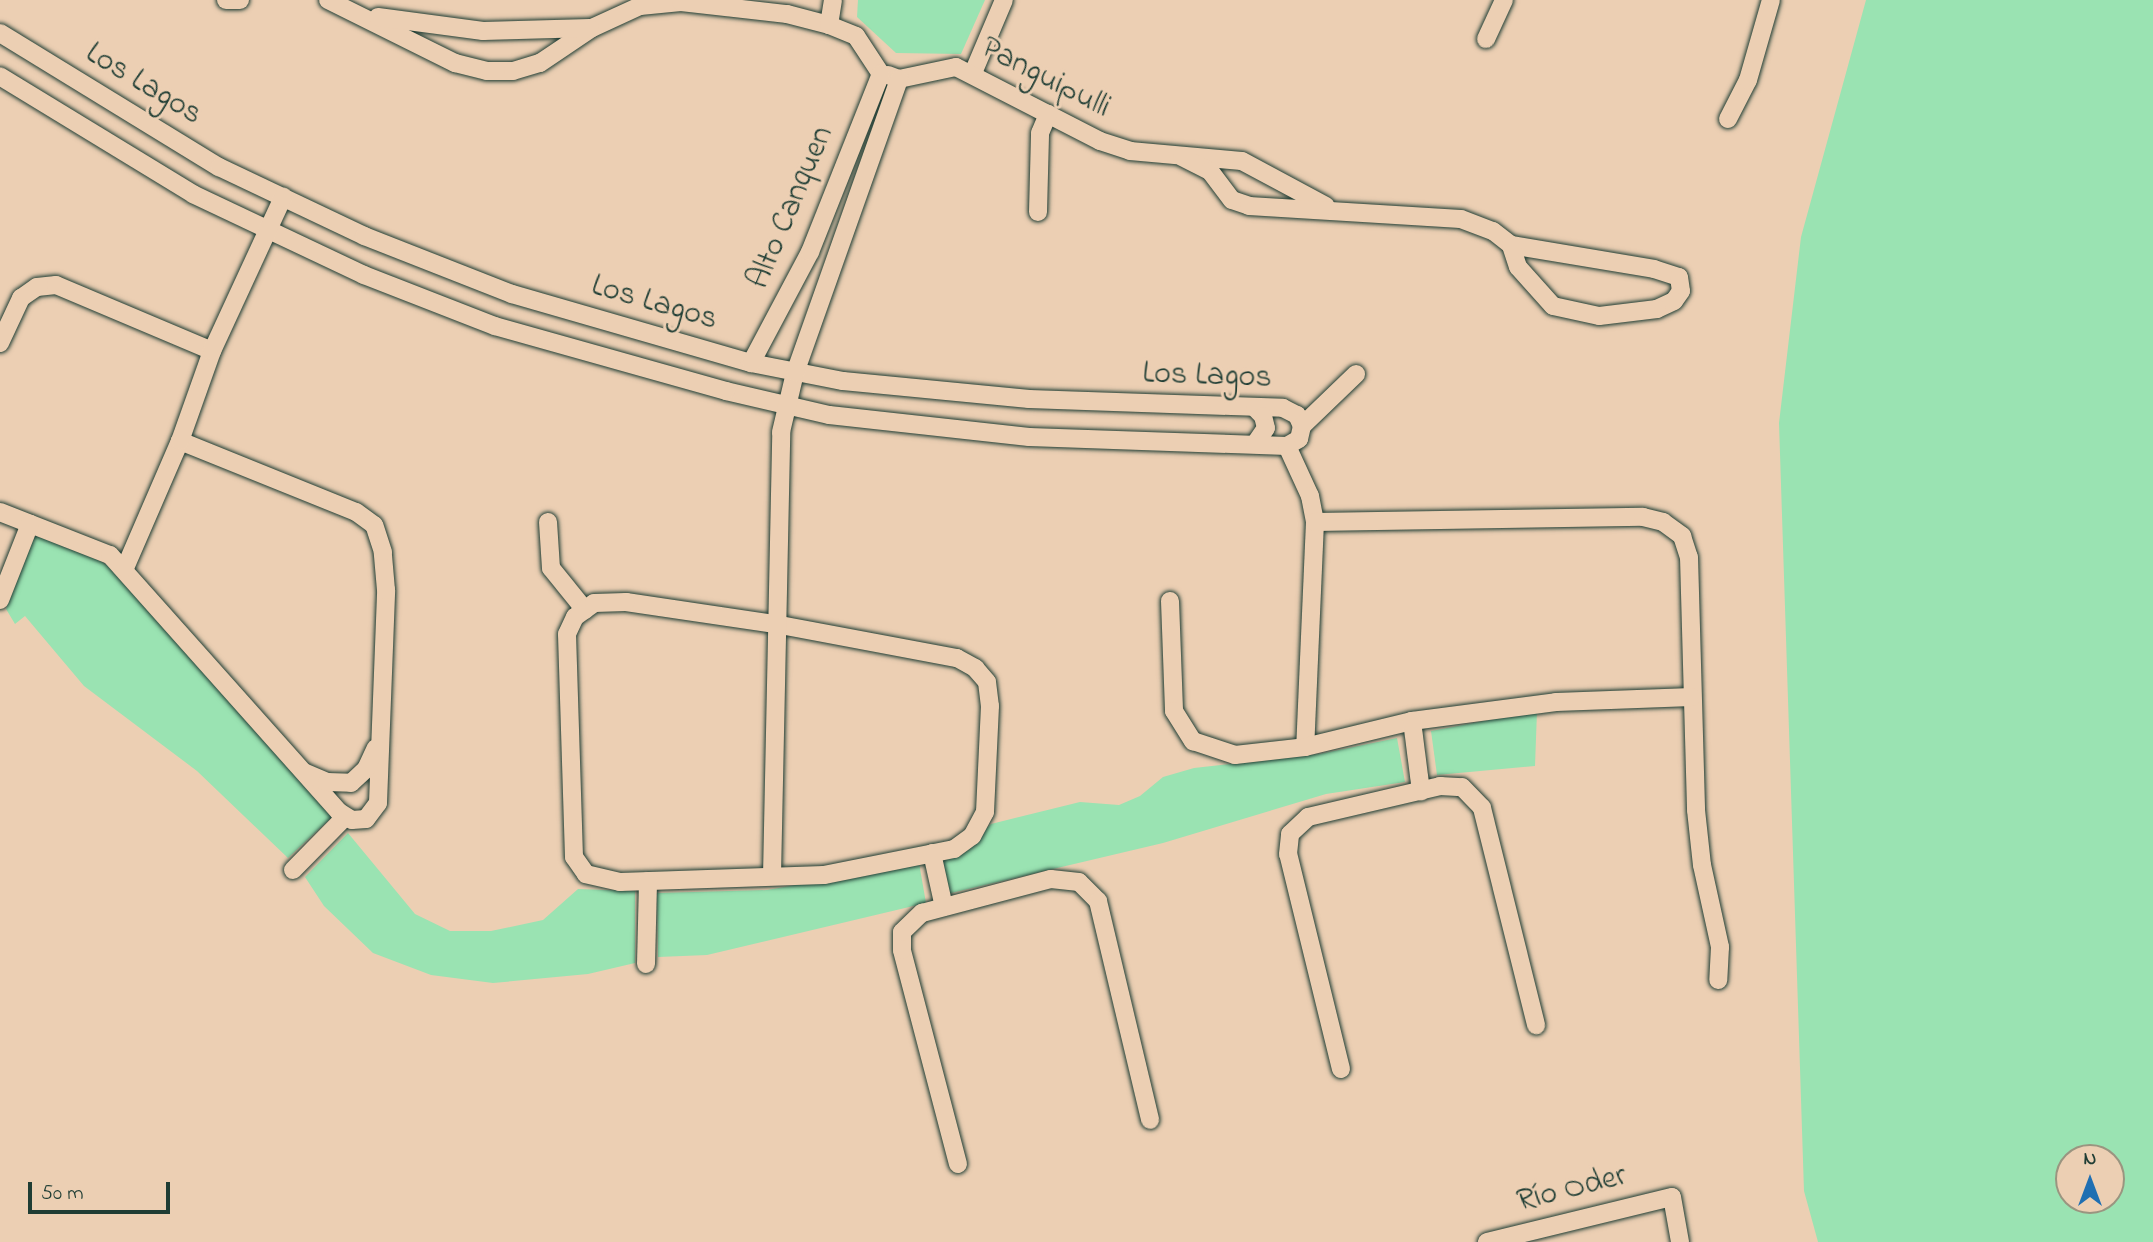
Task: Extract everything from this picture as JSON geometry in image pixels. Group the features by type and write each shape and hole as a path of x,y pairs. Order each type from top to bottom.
{"street":[{"path":"226,0 240,0"},
{"path":"328,0 367,16 455,63 487,71 513,71 540,63 592,28 640,6 681,2 788,15 830,26 856,36 881,74"},
{"path":"830,26 833,0"},
{"path":"973,73 1004,0"},
{"path":"1486,39 1504,0"},
{"path":"1728,119 1748,80 1772,0"},
{"path":"367,16 483,31 592,28"},
{"name":"Los Lagos","path":"0,33 219,167 365,236 512,295 795,373 1029,399 1283,408 1297,415 1302,426 1299,439 1287,446 1029,437 842,417 786,405 495,326 365,275 193,194 0,76"},
{"name":"Panguipulli","path":"881,74 899,79 947,68 973,73 1048,114 1130,152 1182,157 1217,155 1242,161 1332,209"},
{"name":"Alto Canquen","path":"751,363 810,252 881,74"},
{"name":"Alto Canquen","path":"772,876 779,466 786,405 899,79"},
{"path":"1038,212 1040,133 1048,114"},
{"name":"Panguipulli","path":"1182,157 1210,171 1232,200 1249,206 1461,219 1493,231 1511,244 1654,269 1679,277 1681,291 1674,301 1657,309 1634,312 1599,316 1553,306 1518,267 1511,244"},
{"path":"125,568 180,441 212,351 283,197"},
{"path":"810,252 836,261"},
{"path":"0,343 21,298 46,285 65,288 212,351"},
{"path":"1302,426 1356,374"},
{"path":"1255,408 1263,416 1266,428 1255,444"},
{"path":"0,512 110,555 125,568 342,815 366,819 376,810 379,796 386,590 383,552 374,525 356,512 180,441"},
{"path":"1287,446 1310,496 1314,522 1305,747"},
{"path":"1314,522 1643,517 1663,522 1678,532 1688,549 1698,837 1720,947 1718,980"},
{"path":"548,522 551,568 586,610"},
{"path":"0,600 30,524"},
{"path":"1170,601 1174,710 1192,741 1235,755 1305,747 1412,721 1556,702 1692,697"},
{"path":"594,603 626,603 775,624 957,658 987,682 990,706 985,812 972,836 954,849 824,875 648,881 602,880 586,874 574,857 567,634 575,617 586,610 594,603"},
{"path":"1412,721 1421,791"},
{"path":"293,870 342,815 339,794 366,769 381,735"},
{"path":"303,772 327,782 368,784 379,796"},
{"path":"1341,1069 1288,854 1290,834 1308,817 1421,791 1454,785 1479,801 1536,1025"},
{"path":"932,853 944,907"},
{"path":"958,1164 900,941 910,919 944,907 1060,878 1087,887 1101,909 1150,1120"},
{"path":"646,964 648,881"},
{"name":"Río Oder","path":"1487,1242 1672,1197 1680,1242"}],"green space":[{"path":"858,0 985,0 961,54 896,53 857,17"},
{"path":"1866,0 2153,0 2153,1242 1818,1242 1804,1191 1779,423 1801,237"},
{"path":"34,533 93,556 114,570 334,815 288,858 197,771 84,686 25,616 15,624 6,609"},
{"path":"1537,711 1535,766 1437,775 1431,731"},
{"path":"1397,738 1405,782 1326,794 1163,843 947,894 940,861 961,853 991,824 1080,802 1119,805 1140,796 1163,777 1194,768 1319,754"},
{"path":"348,833 415,914 450,931 491,931 543,920 578,889 635,891 635,963 588,974 493,983 431,975 373,953 324,906 305,877"},
{"path":"919,863 926,903 707,955 658,957 657,893 767,890"}]}
